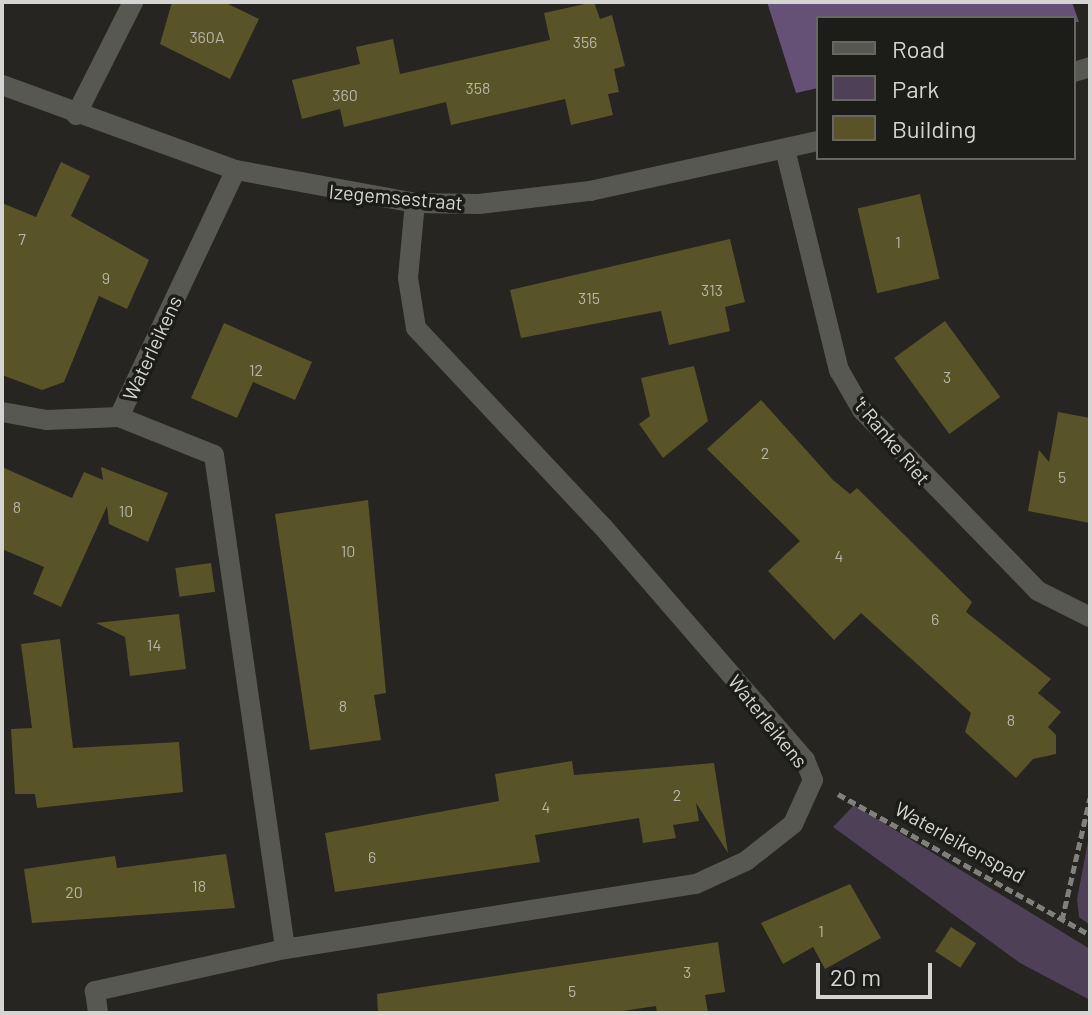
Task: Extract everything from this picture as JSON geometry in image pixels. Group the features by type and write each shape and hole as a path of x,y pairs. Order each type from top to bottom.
{"street":[{"path":"76,115 133,2"},
{"name":"Izegemsestraat","path":"2,85 76,115 236,170 415,203 577,193 816,141"},
{"name":"'t Ranke Riet","path":"785,149 839,370 862,410 1038,591 1090,617"},
{"name":"Waterleikens","path":"236,170 119,417 214,455 285,949"},
{"name":"Waterleikens","path":"98,1013 95,991 285,949 696,884 746,861 793,824 813,780 805,760 602,526 416,328 408,278 415,203"},
{"path":"2,412 47,420 119,417"}],"path":[{"name":"Waterleikenspad","path":"813,780 1090,935"},
{"path":"1062,920 1090,798"}],"green space":[{"path":"854,805 1090,949 1090,1000 1020,963 833,827"},
{"path":"1090,831 1090,925 1079,917 1077,899"}],"shaded area":[{"path":"767,2 1072,2 1079,22 1076,22 1076,16 816,16 816,88 796,93"}],"building":[{"path":"172,2 224,2 259,19 230,79 160,44"},
{"path":"594,2 600,19 612,15 625,66 614,69 619,92 608,94 613,115 571,125 565,99 451,125 446,102 344,127 340,109 302,119 292,80 360,64 356,47 393,39 400,74 550,40 544,13"},
{"path":"61,162 90,176 71,216 149,260 127,309 99,296 64,382 42,390 2,375 2,203 36,217"},
{"path":"920,194 940,279 877,293 858,208"},
{"path":"730,239 745,302 725,307 730,331 669,345 661,311 521,338 510,290"},
{"path":"945,321 1000,397 949,434 894,358"},
{"path":"224,323 312,362 295,400 253,382 237,418 191,398"},
{"path":"694,366 708,421 663,458 639,424 650,416 641,378"},
{"path":"761,400 833,480 850,494 857,488 972,602 966,612 1051,679 1038,693 1061,712 1048,727 1056,735 1056,754 1033,759 1016,778 965,732 971,713 861,613 834,640 768,571 800,541 707,449"},
{"path":"1058,412 1090,418 1090,523 1028,511 1039,450 1049,462"},
{"path":"2,467 72,498 84,472 103,480 101,467 168,493 148,542 109,524 107,506 61,607 33,594 44,567 2,549"},
{"path":"368,500 386,693 374,695 381,740 310,750 275,514"},
{"path":"211,563 215,592 179,597 175,568"},
{"path":"179,614 186,669 130,676 125,637 96,623"},
{"path":"60,639 73,748 179,742 183,792 37,808 35,794 15,794 11,729 32,728 21,644"},
{"path":"572,761 574,775 714,763 728,853 696,803 699,821 673,825 676,838 643,843 639,818 535,835 540,862 335,892 325,833 499,801 495,774"},
{"path":"226,854 235,908 32,923 24,869 115,856 117,868"},
{"path":"850,884 881,938 825,969 813,947 783,964 761,923"},
{"path":"951,927 976,943 960,968 935,951"},
{"path":"718,942 725,992 705,995 708,1013 657,1013 656,1006 609,1013 378,1013 377,994"}]}
